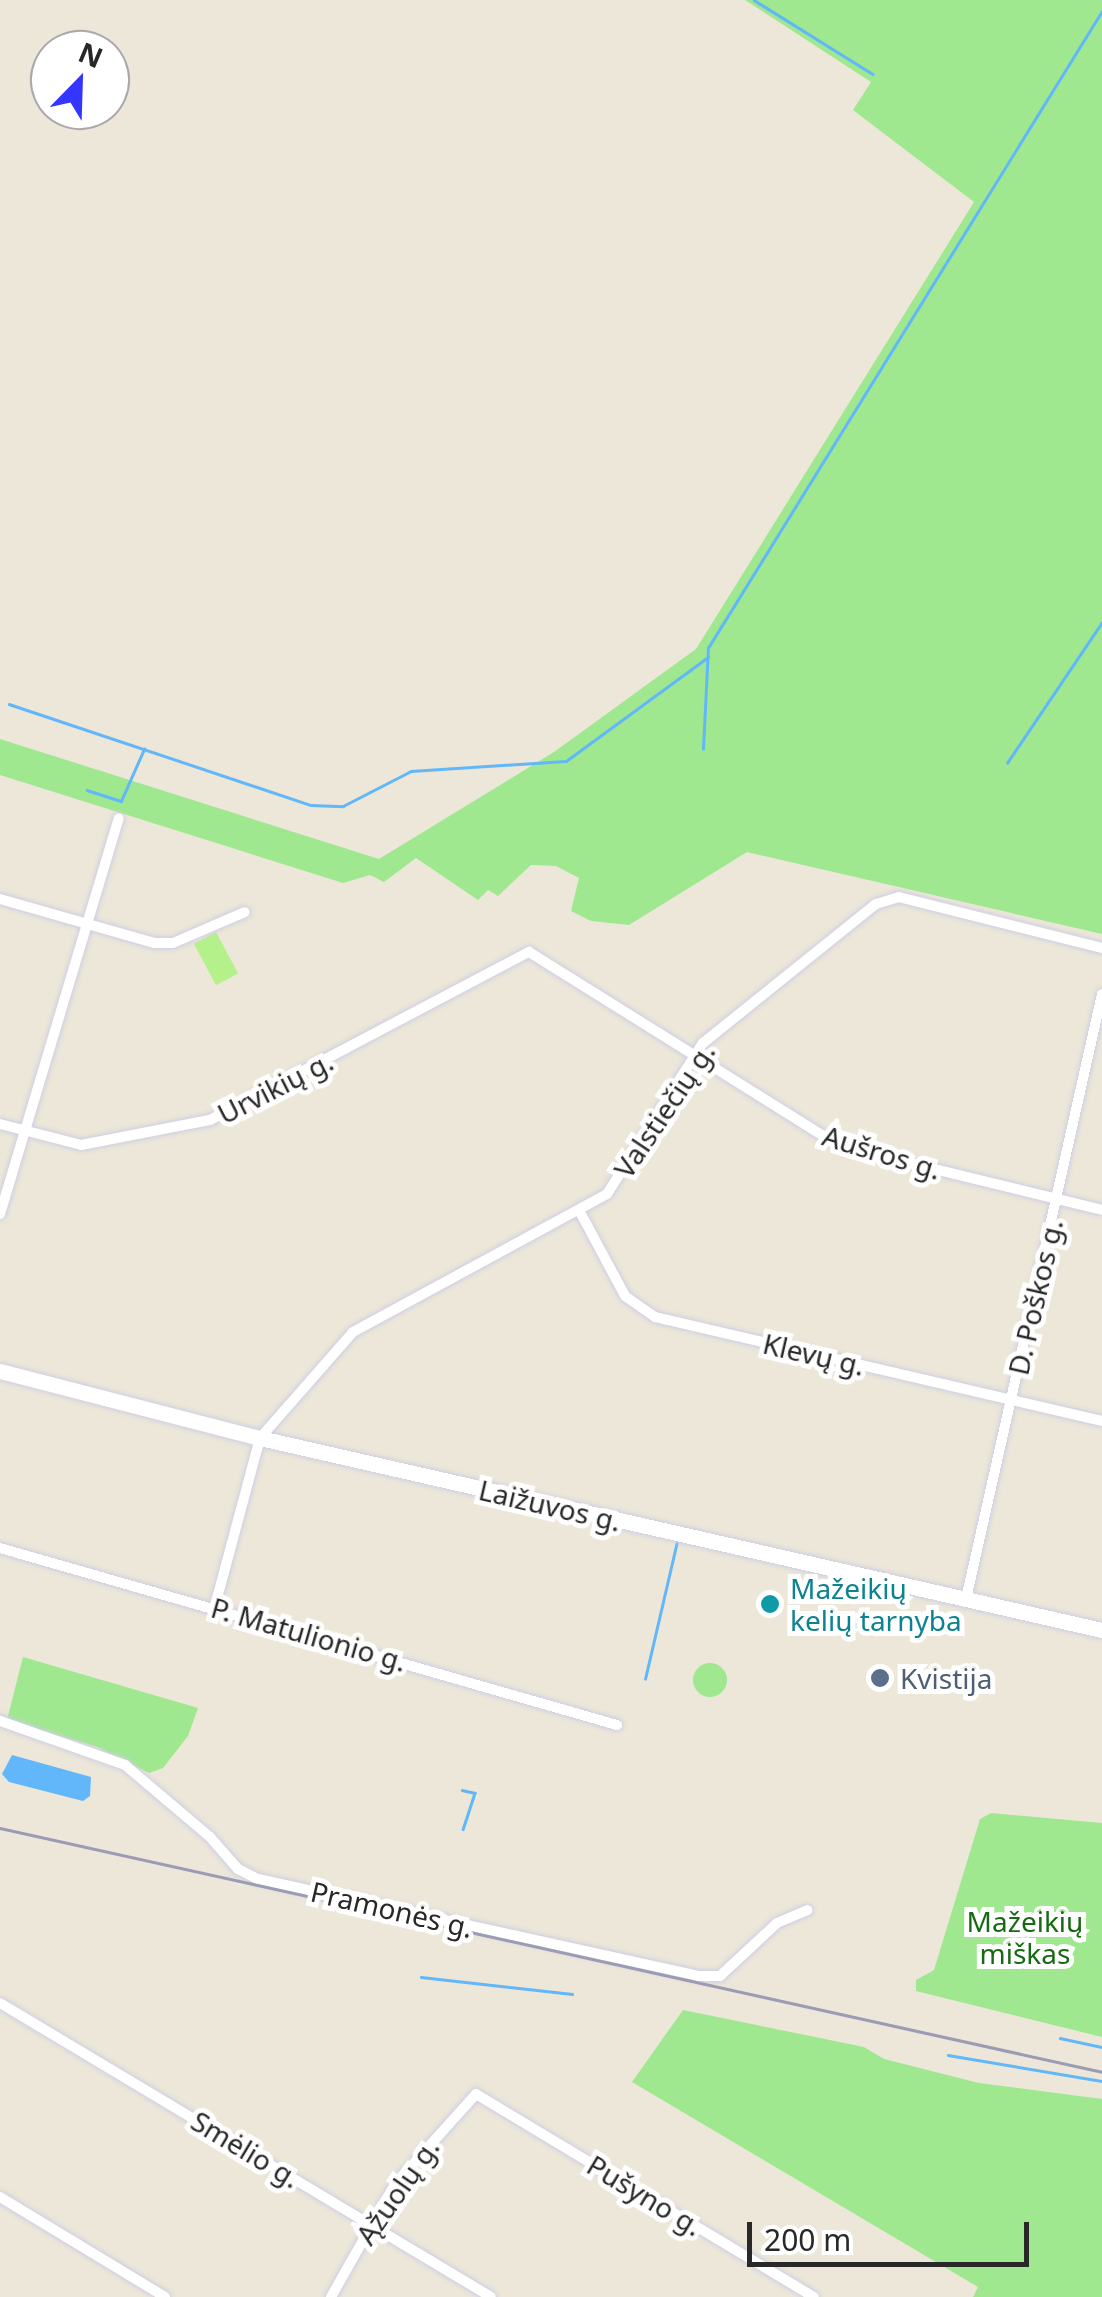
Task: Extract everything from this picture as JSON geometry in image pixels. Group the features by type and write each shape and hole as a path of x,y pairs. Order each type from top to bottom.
{"main road":[{"name":"Laižuvos g.","path":"0,1372 260,1438 1102,1630"}],"street":[{"path":"0,1214 120,818"},
{"name":"Valstiečių g.","path":"260,1438 370,1317 580,1212 607,1194 692,1058 888,896 1102,948"},
{"path":"0,899 89,926 173,943 245,912"},
{"name":"Urvikių g.","path":"0,1124 100,1144 210,1120 529,952"},
{"name":"Aušros g.","path":"529,952 692,1058 840,1146 1102,1210"},
{"name":"D. Poškos g.","path":"966,1599 1102,994"},
{"name":"Klevų g.","path":"580,1212 638,1310 1102,1421"},
{"path":"215,1606 260,1438"},
{"name":"P. Matulionio g.","path":"0,1548 215,1606 618,1725"},
{"name":"Pramonės g.","path":"0,1721 125,1765 210,1837 238,1869 258,1879 698,1976 720,1976 777,1923 807,1910"},
{"name":"Smėlio g.","path":"0,2002 492,2297"},
{"name":"Ąžuolų g.","path":"332,2297 370,2223 425,2144 476,2094"},
{"name":"Pušyno g.","path":"476,2094 814,2297"},
{"path":"0,2197 166,2297"}],"green space":[{"path":"745,0 1102,0 1102,934 747,852 629,925 591,921 571,911 579,878 556,866 531,865 498,896 488,890 478,900 416,858 384,882 370,875 343,883 0,775 0,739 379,859 554,752 696,649 974,202 853,110 871,82"},
{"path":"216,932 238,973 216,985 194,944"},
{"path":"23,1657 198,1708 188,1736 163,1768 149,1773 97,1747 7,1720"},
{"path":"710,1663 722,1668 727,1680 722,1692 710,1697 698,1692 693,1680 698,1668"},
{"name":"Mažeikių miškas","path":"991,1813 1102,1823 1102,2037 916,1991 916,1980 934,1970 980,1819"},
{"path":"683,2010 864,2047 884,2059 979,2083 1102,2099 1102,2297 973,2297 978,2287 632,2082"}],"water":[{"path":"12,1755 91,1777 90,1796 83,1801 9,1782 2,1774"}],"waterway":[{"path":"754,0 873,74"},
{"path":"703,749 708,648 1102,11"},
{"path":"1007,763 1102,622"},
{"path":"9,704 311,805 343,806 411,771 566,761 708,657"},
{"path":"87,790 121,801 144,749"},
{"path":"645,1679 677,1542"},
{"path":"462,1790 475,1793 463,1829"},
{"path":"421,1977 572,1994"},
{"path":"1060,2038 1102,2047"},
{"path":"948,2055 1102,2081"}],"railway":[{"path":"0,1828 1102,2072"}],"place":[{"name":"Mažeikių kelių tarnyba","path":"770,1604"},
{"name":"Kvistija","path":"880,1678"}]}
